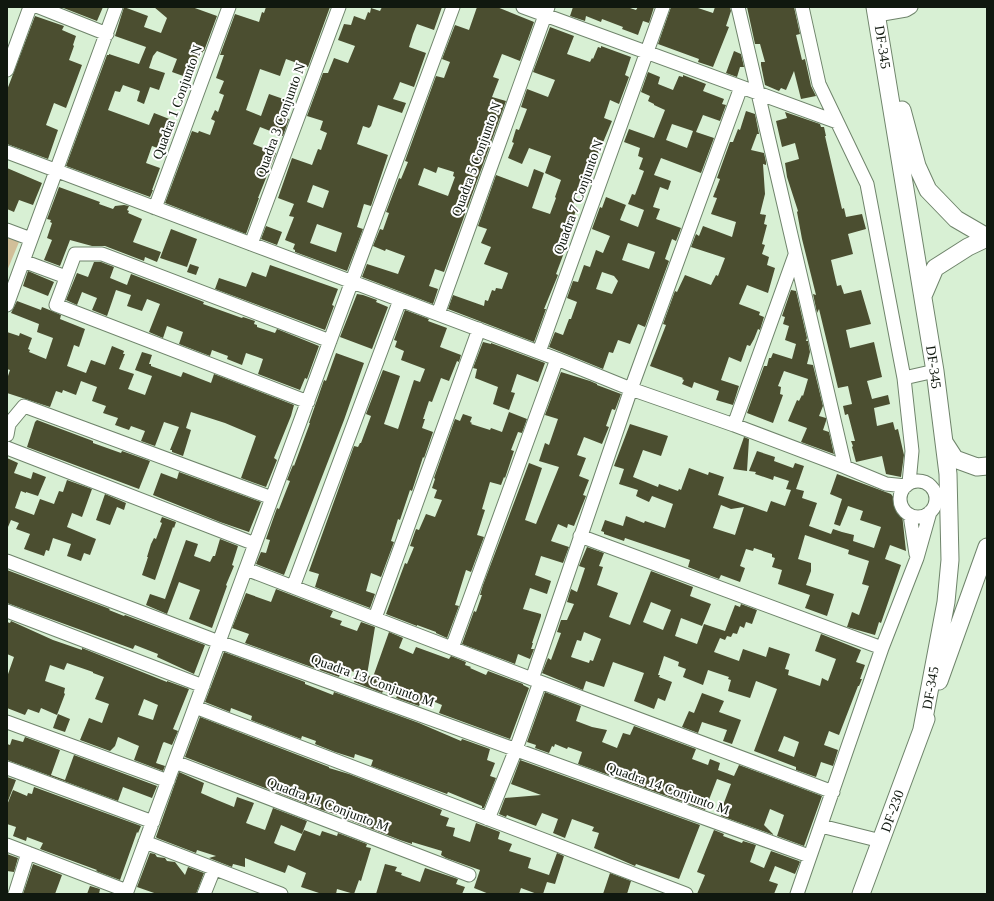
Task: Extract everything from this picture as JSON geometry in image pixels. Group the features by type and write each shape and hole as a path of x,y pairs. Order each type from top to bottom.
{"main road":[{"name":"DF-345","path":"876,11 917,166 928,190 956,219 987,238"},
{"name":"DF-345","path":"876,11 935,371 948,474 950,560 946,602 922,728"},
{"path":"923,296 935,268 968,247 987,238"},
{"path":"943,440 955,459 977,467 987,466"},
{"name":"DF-230","path":"861,894 987,547"}],"street":[{"path":"7,70 30,7"},
{"path":"39,7 107,34"},
{"path":"8,299 116,7"},
{"name":"Quadra 1 Conjunto N","path":"155,208 229,7"},
{"name":"Quadra 3 Conjunto N","path":"252,244 339,7"},
{"path":"7,845 127,893 453,7"},
{"path":"523,7 547,11 647,52 837,122"},
{"name":"Quadra 7 Conjunto N","path":"539,352 663,7"},
{"path":"738,7 845,467"},
{"path":"802,7 819,84 867,184 904,378 912,451 903,508 910,515 914,516 923,516 930,512"},
{"path":"876,11 906,10 911,7"},
{"name":"Quadra 5 Conjunto N","path":"438,314 547,11"},
{"path":"488,818 516,749 580,536 631,389 741,86"},
{"path":"7,152 479,329 631,389 734,425 886,484 905,489 917,481 926,482"},
{"path":"7,230 31,239"},
{"path":"308,402 56,305 66,277 76,254 102,254 330,341"},
{"path":"734,425 795,255"},
{"path":"23,261 66,277"},
{"path":"293,587 400,300"},
{"path":"375,618 479,329"},
{"path":"452,648 557,359"},
{"path":"904,378 935,371"},
{"path":"8,427 24,406 272,498"},
{"path":"7,448 255,544"},
{"path":"797,894 882,648 917,558 930,512 935,504 936,496 932,488 926,482 912,451"},
{"path":"910,515 917,558"},
{"path":"580,536 882,648"},
{"name":"Quadra 13 Conjunto M","path":"7,561 220,642 516,749"},
{"path":"246,569 833,792"},
{"path":"7,611 203,686"},
{"path":"195,707 686,894"},
{"path":"7,722 168,781"},
{"name":"Quadra 14 Conjunto M","path":"516,749 809,856"},
{"name":"Quadra 11 Conjunto M","path":"175,762 469,875"},
{"path":"7,768 153,822"},
{"path":"820,826 881,841"},
{"path":"145,842 281,894"},
{"path":"15,894 28,853"},
{"path":"204,894 214,869"}],"shaded area":[{"path":"7,237 19,242 7,271"}],"building":[{"path":"61,7 103,7 97,21"},
{"path":"124,7 148,16 144,27 161,33 167,18 154,7 192,7 217,16 204,51 200,58 198,57 195,65 191,64 186,77 172,72 177,59 157,51 153,56 149,68 165,73 159,90 150,87 144,104 137,101 140,91 123,85 120,92 115,91 108,110 149,125 154,113 177,122 166,151 152,146 146,163 160,168 150,197 66,166 107,55 109,54 139,64 146,47 115,36"},
{"path":"266,7 330,7 308,67 286,59 280,76 260,69 246,110 261,116 269,94 292,102 286,118 289,119 283,136 260,127 253,144 276,153 258,198 246,234 165,203 192,131 198,133 199,131 210,135 215,121 211,119 215,110 218,112 224,95 219,93 224,81 216,78 224,55 220,55 235,14 259,22 262,12 264,13"},
{"path":"382,7 442,7 434,30 417,24 413,34 409,47 426,53 414,87 400,82 393,99 406,103 402,113 378,105 371,126 369,128 363,126 357,144 388,155 371,206 364,204 357,227 363,229 347,271 295,252 293,249 295,244 285,240 294,217 289,216 294,204 278,198 292,158 312,165 318,149 321,150 327,133 320,130 323,121 307,116 323,73 328,73 334,58 348,63 355,46 338,40 344,24 351,25 354,16 365,20 368,12 370,13 371,8 380,11","holes":["313,185 329,191 323,208 307,202","317,224 342,233 336,252 310,243"]},
{"path":"477,7 497,7 534,22 520,61 502,54 493,77 499,79 492,97 506,101 444,272 435,269 429,286 438,289 433,304 362,277 367,264 398,274 405,256 373,246 380,229 383,230 389,213 386,212 399,178 401,179 408,162 405,161 436,76 444,78 450,62 442,59 455,25 469,30","holes":["438,167 454,172 453,176 455,177 448,196 418,185 424,168 436,173"]},
{"path":"573,7 627,7 636,10 638,7 654,7 649,23 643,21 638,35 622,29 623,27 602,19 601,22 586,16 585,21 570,16"},
{"path":"671,7 695,7 713,13 715,7 730,7 731,11 726,26 729,27 713,67 698,62 699,59 658,44"},
{"path":"747,7 794,7 800,34 796,35 802,60 805,59 811,86 816,96 801,99 794,71 786,90 781,88 779,91 765,85 761,62 765,62 760,44 755,44"},
{"path":"35,16 64,26 62,30 76,36 69,60 82,65 66,108 54,103 46,125 58,130 48,159 7,144 7,90"},
{"path":"550,27 574,36 567,54 590,62 592,58 593,59 598,47 601,48 601,46 631,57 625,75 629,77 619,104 610,100 604,118 612,121 591,171 594,172 588,189 579,186 573,205 577,207 572,222 575,223 572,232 565,229 558,248 565,250 556,274 558,275 544,309 546,309 534,342 448,309 453,295 484,306 485,300 488,301 492,290 495,291 496,288 502,289 508,273 484,264 491,247 481,243 487,229 478,226 496,175 528,187 534,169 544,173 532,208 550,214 556,198 555,197 561,180 545,173 551,156 529,148 522,164 508,158 514,143 512,142 516,129 519,130 527,109 521,107 527,89 548,97 555,80 533,72"},
{"path":"734,51 741,54 744,67 740,67 737,77 726,73"},
{"path":"648,72 660,77 658,84 673,90 679,76 683,77 683,75 706,84 703,91 724,99 722,104 726,105 720,121 703,115 696,132 714,138 701,173 661,158 654,175 671,181 668,190 660,187 653,207 660,209 656,219 681,228 676,241 672,239 665,259 669,261 645,327 638,324 630,344 618,340 613,353 609,352 603,369 549,347 555,332 563,335 569,319 571,319 577,302 567,298 573,281 578,282 584,265 590,267 596,250 603,253 610,236 592,229 600,207 602,208 606,197 626,205 620,220 638,227 644,210 628,204 632,194 635,195 644,171 639,169 643,158 638,156 640,148 624,142 629,129 654,138 665,110 648,101 650,96 641,92","holes":["672,124 693,131 687,148 666,140","628,243 655,252 649,269 622,260","602,272 614,276 618,281 612,294 596,289"]},
{"path":"746,111 755,114 759,134 757,134 751,150 764,153 766,162 766,165 763,164 765,194 760,214 766,215 764,224 767,225 762,244 765,245 762,254 769,257 767,265 775,268 768,293 747,285 739,304 760,312 759,315 764,317 760,330 758,329 750,346 747,345 741,362 729,357 721,380 739,386 733,405 716,400 719,391 694,382 692,388 682,384 684,380 682,379 683,378 650,366 666,325 663,324 675,291 677,292 685,275 711,285 716,275 718,276 725,258 691,247 696,234 699,236 703,226 732,237 736,222 711,214 717,198 713,197 720,179 717,178 730,142 733,142 738,129 740,130"},
{"path":"785,112 820,124 821,127 824,127 842,209 844,208 846,217 862,214 866,229 848,234 853,254 831,260 837,286 841,285 844,294 861,290 871,324 846,330 850,348 874,342 882,377 867,381 872,399 888,395 890,404 874,408 877,426 893,422 895,430 898,429 904,455 901,477 886,474 882,456 856,462 851,441 855,441 848,414 845,415 843,406 852,404 848,386 838,388 819,309 817,313 813,294 816,295 802,239 798,211 787,177 785,163 799,159 795,143 782,147 776,121 787,118"},
{"path":"7,168 42,183 33,205 19,200 14,212 7,209"},
{"path":"59,187 100,202 99,204 113,209 115,206 129,206 127,210 129,211 128,213 142,219 133,242 161,252 157,262 145,257 144,261 105,246 92,246 70,240 60,266 44,260 52,240 47,238 52,223 50,222 51,220 47,219"},
{"path":"266,226 282,232 277,245 261,239"},
{"path":"171,229 197,239 187,267 160,258"},
{"path":"94,262 101,262 114,267 110,278 127,285 131,274 204,302 203,304 255,321 254,324 257,325 257,327 275,333 277,329 319,346 307,379 305,378 300,390 258,374 263,359 246,353 242,365 227,359 228,356 212,350 210,356 179,344 183,332 167,326 163,338 149,332 160,304 147,299 142,311 127,306 131,295 116,290 107,316 92,310 97,298 82,292 77,305 66,300 77,273 88,277"},
{"path":"190,264 199,267 196,275 187,272"},
{"path":"270,265 338,289 332,305 334,306 325,330 215,289 219,278 246,287 252,272 266,277"},
{"path":"28,271 54,282 48,296 23,286"},
{"path":"791,290 796,291 807,338 806,341 808,341 810,352 807,364 813,365 823,406 819,416 826,418 823,430 829,432 834,454 801,442 807,428 788,421 797,400 799,401 802,395 803,396 808,379 784,371 778,386 781,387 780,394 783,395 773,423 747,413 764,366 767,366 769,358 771,358 773,353 792,359 796,344 785,340 789,326 783,324 785,317 782,316"},
{"path":"357,294 377,300 376,302 388,307 372,349 340,337"},
{"path":"17,301 41,310 42,307 52,311 61,315 60,319 85,329 79,347 74,345 67,366 86,373 91,360 105,365 112,346 124,351 123,354 125,354 119,369 134,374 128,389 145,395 152,376 135,370 142,352 152,355 149,364 151,364 151,366 181,377 183,372 211,383 214,374 294,405 274,458 277,460 266,487 241,478 256,436 225,423 191,412 186,428 191,430 183,456 170,450 179,427 164,422 155,446 141,441 145,431 131,426 129,430 115,425 118,418 103,413 106,406 92,401 97,387 81,381 76,395 63,390 62,393 56,391 50,407 7,393 7,379 10,370 7,369 7,332 19,336 20,333 32,338 28,349 30,350 29,352 46,359 53,338 37,332 39,324 11,313"},
{"path":"405,310 447,328 440,347 461,355 449,381 441,378 432,402 429,401 423,419 425,419 422,428 433,432 412,491 410,490 400,520 398,519 391,541 394,542 381,577 371,573 366,591 375,594 370,608 315,587 319,574 309,571 354,446 358,447 361,443 371,416 366,414 383,370 400,376 384,424 398,429 414,380 420,382 425,369 401,360 404,351 395,347 397,341 394,340"},
{"path":"483,342 491,343 545,363 538,382 517,374 511,392 515,393 509,410 493,404 498,387 475,378 477,369 473,368"},
{"path":"336,353 364,363 344,420 284,575 256,564 261,552 266,553 270,540 266,539 277,508 279,509 290,481 287,480 293,465 294,466 324,380 326,381"},
{"path":"561,372 590,381 621,394 615,410 612,409 606,426 609,427 602,444 584,437 577,455 586,458 579,476 589,480 583,495 586,496 574,526 568,524 567,528 558,524 551,541 569,547 563,563 541,556 535,575 551,581 547,594 530,588 523,609 541,614 541,616 532,643 531,649 534,649 530,659 518,654 515,664 462,644 474,611 476,612 482,595 480,595 483,585 529,463 542,468 525,520 536,524 559,467 539,461 545,443 549,445 558,419 545,415"},
{"path":"509,412 527,419 522,433 518,432 511,450 514,451 505,478 504,477 501,485 490,482 482,509 485,510 477,535 484,537 471,572 466,570 455,605 459,606 447,638 436,632 386,614 405,563 407,564 414,547 410,546 416,529 419,530 426,514 435,517 442,500 434,498 437,490 432,488 434,478 455,419 460,421 463,414 472,417 470,422 472,423 471,424 502,432"},
{"path":"37,420 93,441 93,443 150,461 139,489 27,447"},
{"path":"630,424 668,436 661,456 643,450 633,477 658,487 659,484 678,491 679,489 681,490 689,468 708,475 709,472 724,477 718,495 767,512 771,501 785,506 791,490 786,489 789,481 774,476 773,480 755,474 756,472 749,471 757,451 775,457 774,461 793,468 795,463 804,466 796,489 804,491 802,498 817,503 809,526 831,534 833,529 854,535 853,541 874,548 881,527 860,520 863,511 848,506 840,526 834,524 842,499 830,494 837,474 891,494 897,502 902,514 906,551 890,545 885,559 901,565 881,623 879,622 875,635 847,627 852,612 859,615 869,586 862,584 869,561 848,554 849,550 805,535 798,559 811,563 811,571 806,585 834,594 827,616 805,608 810,595 778,584 782,570 772,567 775,558 772,557 772,554 754,548 753,551 746,549 740,566 745,568 740,582 721,575 719,579 688,567 690,560 625,538 624,541 604,534 604,532 601,531 605,520 623,526 626,516 644,523 645,521 665,528 673,504 652,496 649,502 636,496 638,490 619,484 624,469 614,466","holes":["721,505 731,509 744,507 735,535 713,528"]},
{"path":"744,437 749,439 747,471 733,469"},
{"path":"7,458 18,463 14,473 31,479 33,472 46,477 38,496 21,491 15,508 34,515 40,499 54,504 59,491 63,492 67,480 92,489 82,517 72,513 67,527 96,539 90,555 84,553 81,561 67,556 71,544 53,538 49,551 46,550 44,556 24,549 30,534 16,529 19,523 11,520 7,527"},
{"path":"179,472 261,502 249,532 153,495 161,473 177,479"},
{"path":"105,494 126,503 124,510 117,507 110,525 96,520"},
{"path":"162,517 176,522 155,580 142,575 151,544 154,538 156,539 162,523 160,522"},
{"path":"220,539 238,546 232,565 234,566 212,628 189,619 200,590 179,582 167,614 146,605 150,594 165,599 186,540 198,544 194,556 210,562 213,556 215,556"},
{"path":"587,547 604,553 599,566 603,567 597,585 618,593 609,617 630,625 651,571 693,587 690,596 711,604 702,626 681,618 675,636 697,644 704,624 725,631 735,605 740,607 741,604 757,610 752,624 746,622 744,628 740,626 737,634 733,633 731,637 727,636 725,640 720,638 714,652 739,661 743,649 766,657 769,647 790,654 785,669 789,670 788,675 820,686 822,678 828,681 836,659 815,651 821,634 861,650 856,662 865,665 860,679 862,679 839,735 829,731 824,745 838,750 833,766 821,762 816,777 796,770 796,767 754,751 777,689 756,681 750,698 728,691 731,680 728,679 729,677 708,670 703,685 683,677 686,669 678,666 679,662 664,656 658,675 660,675 659,677 672,682 665,701 658,698 654,709 634,701 644,673 613,662 604,687 586,681 583,690 542,673 548,658 551,660 561,633 557,632 561,620 567,620 574,604 567,602 571,589 577,592 585,568 579,566","holes":["651,602 671,610 663,630 643,622","584,632 601,639 593,661 590,660 589,663 571,657 577,640 581,641","784,736 799,742 794,757 778,751"]},
{"path":"7,570 110,609 109,610 124,616 125,615 205,645 194,674 157,657 158,654 135,645 133,649 7,603"},
{"path":"276,589 333,611 330,617 342,621 340,625 357,631 361,622 375,627 367,675 373,677 389,632 403,638 399,648 413,654 416,647 449,659 451,656 466,662 465,665 486,675 488,671 523,684 529,688 510,739 439,713 442,705 423,697 419,706 396,698 397,696 383,691 382,693 354,682 357,673 343,668 339,677 245,643 249,634 232,628 246,593 271,602"},
{"path":"11,621 53,640 82,650 82,648 167,682 189,689 173,729 178,731 172,745 163,743 156,763 165,766 163,771 134,760 139,746 118,737 115,746 110,751 80,740 89,718 102,723 109,704 95,699 104,677 93,672 67,663 64,670 50,665 45,681 65,688 65,694 57,715 41,708 39,713 28,709 25,715 7,708 7,677 14,657 7,654 7,622 10,623","holes":["144,699 158,705 153,720 138,715"]},
{"path":"224,652 305,682 305,684 333,695 334,692 419,723 461,741 462,739 490,749 487,760 495,763 490,776 496,778 484,808 448,792 447,794 371,766 373,760 355,754 354,758 335,752 315,744 316,741 302,736 301,739 251,720 252,716 231,708 230,712 205,702"},
{"path":"545,692 581,706 576,721 592,727 607,730 602,742 617,748 623,733 630,735 634,726 696,749 692,759 708,765 710,759 720,763 718,770 734,776 739,765 822,796 804,846 777,836 784,815 770,809 764,825 774,835 721,816 722,808 731,784 717,779 705,810 578,764 582,752 568,747 567,749 555,744 554,747 552,746 549,753 535,748 536,745 527,742"},
{"path":"702,693 724,701 719,712 741,720 732,744 723,741 727,730 702,722 698,733 682,727 689,711 694,713"},
{"path":"58,714 70,719 65,732 53,728"},
{"path":"200,717 329,768 349,774 442,810 440,815 449,818 446,826 455,828 453,836 470,842 476,823 500,832 498,839 512,844 509,851 531,858 528,868 549,875 557,853 564,856 555,884 547,882 543,894 537,894 521,888 519,894 489,894 474,888 480,870 446,858 441,855 442,851 400,840 344,817 322,810 185,757"},
{"path":"25,737 60,750 51,775 65,780 74,755 157,786 152,798 123,787 118,801 7,760 7,744 10,745 12,739 23,742"},
{"path":"520,760 700,825 679,879 636,864 635,866 594,848 599,833 592,831 594,827 572,819 565,838 553,833 558,819 542,813 536,826 507,815 506,817 499,814 505,798 541,795 511,784"},
{"path":"179,772 204,783 201,793 217,800 234,807 237,797 254,803 246,823 265,830 273,808 307,821 302,834 281,825 274,843 278,845 295,851 304,830 320,836 322,831 337,836 338,833 367,844 366,847 371,848 361,881 359,880 354,894 337,889 336,894 322,894 301,887 306,873 288,865 285,873 245,858 245,867 233,864 232,867 209,858 216,856 197,850 196,853 157,838 156,837"},
{"path":"7,777 16,780 8,801 7,801"},
{"path":"34,787 141,826 138,833 137,832 120,880 40,849 43,843 27,837 26,841 13,836 16,827 7,824 7,805 13,790 27,796 28,793 32,794"},
{"path":"714,830 724,834 723,836 742,843 743,841 756,845 750,862 764,868 771,851 799,861 800,862 795,874 775,866 769,881 778,884 774,894 697,894 705,875 697,872"},
{"path":"150,853 155,854 157,857 165,858 167,861 175,862 185,875 188,867 204,873 196,894 157,894 137,887"},
{"path":"7,854 18,858 14,872 7,871"},
{"path":"33,864 62,875 55,894 23,894"},
{"path":"385,864 397,867 395,871 402,873 401,875 420,882 425,868 458,879 456,884 465,887 462,894 376,894"},
{"path":"610,873 631,881 627,894 603,894"},
{"path":"90,886 100,889 99,894 87,894"}]}
